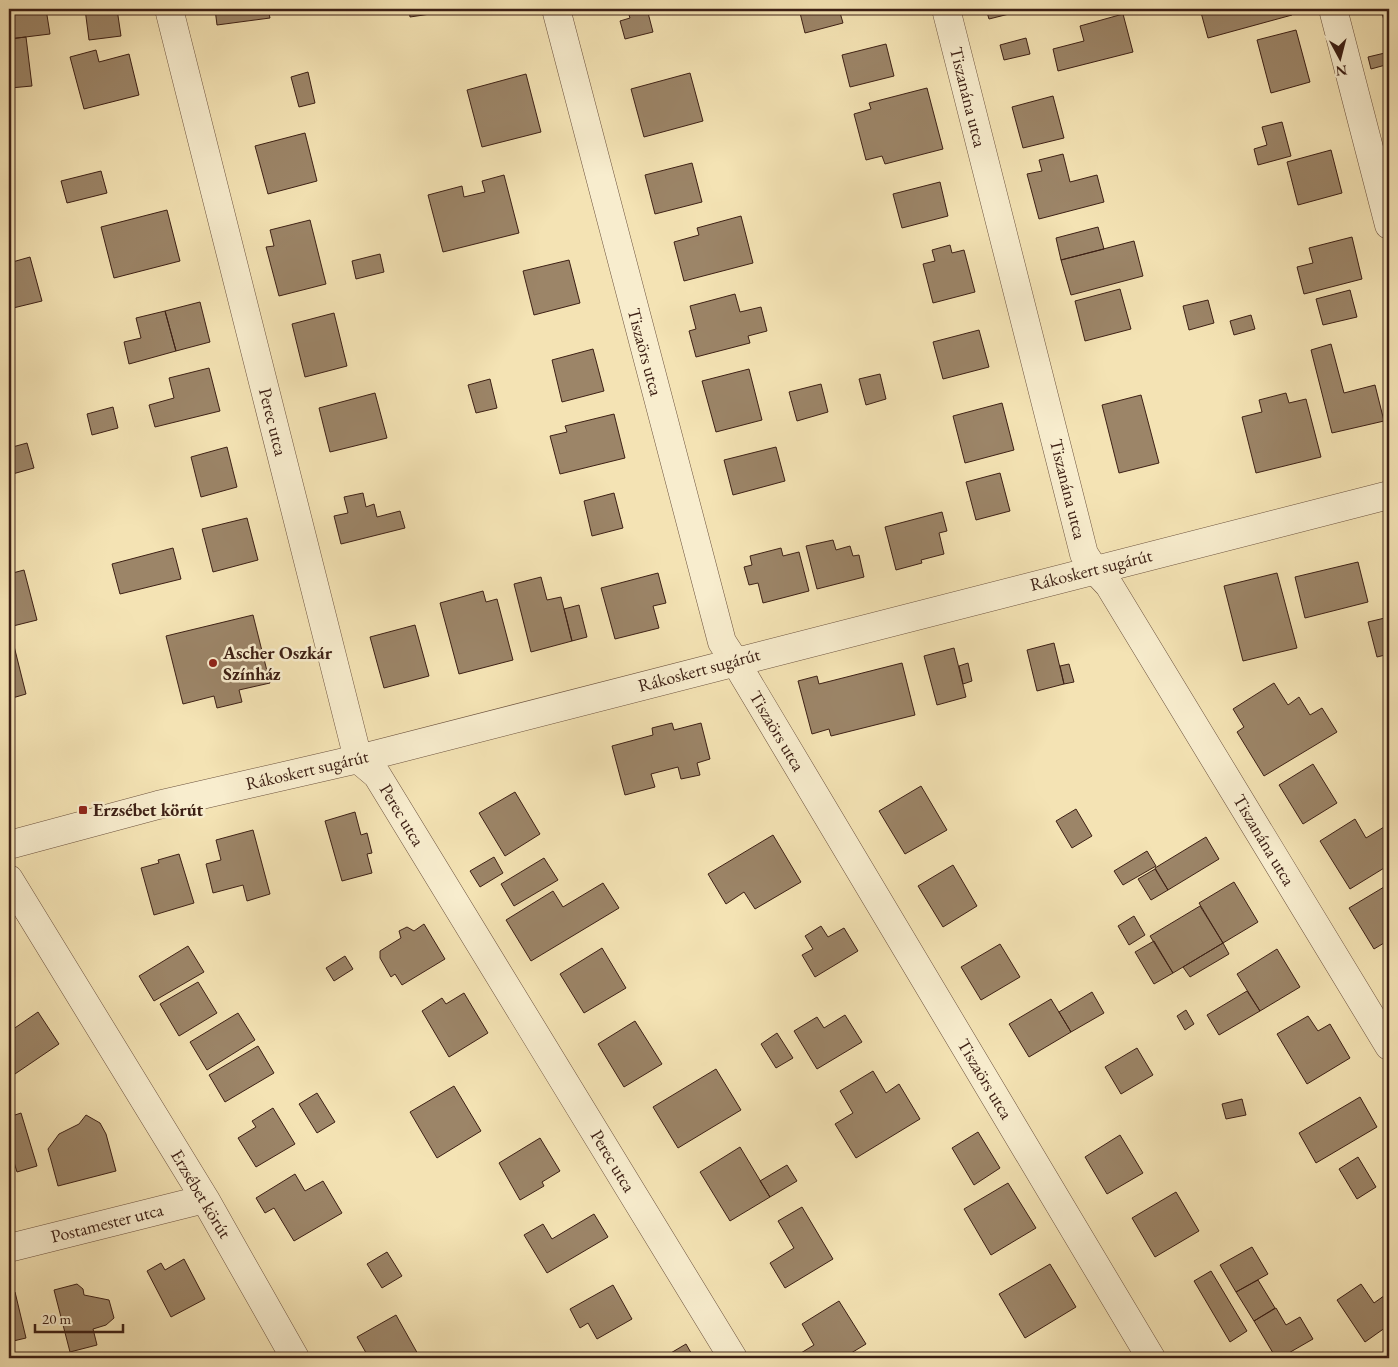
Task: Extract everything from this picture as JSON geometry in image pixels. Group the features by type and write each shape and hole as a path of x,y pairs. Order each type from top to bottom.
{"street":[{"name":"Perec utca","path":"169,9 358,759 377,775 733,1358"},
{"name":"Tiszaörs utca","path":"556,9 722,642 1151,1358"},
{"name":"Tiszanána utca","path":"946,9 1084,554 1094,569 1109,585 1389,1046"},
{"path":"1333,9 1389,225"},
{"name":"Rákoskert sugárút","path":"9,846 158,805 358,759 733,661 1389,494"},
{"name":"Erzsébet körút","path":"9,879 205,1198 295,1358"},
{"name":"Postamester utca","path":"9,1248 205,1198"}],"building":[{"path":"9,9 46,9 50,34 9,39"},
{"path":"85,9 117,9 121,36 89,40"},
{"path":"215,9 268,9 270,18 217,25"},
{"path":"409,9 437,9 437,13 410,17"},
{"path":"627,9 647,9 653,32 625,39 620,21 630,18"},
{"path":"799,9 839,9 843,23 805,33"},
{"path":"986,9 1029,9 989,19"},
{"path":"1200,9 1290,9 1292,15 1208,38"},
{"path":"1381,9 1389,9 1389,39"},
{"path":"1123,14 1133,52 1058,71 1053,49 1084,41 1080,26"},
{"path":"1296,30 1310,82 1271,93 1257,40"},
{"path":"26,37 32,86 10,88 9,39"},
{"path":"1026,38 1030,54 1004,60 1000,45"},
{"path":"886,44 894,76 850,87 842,55"},
{"path":"96,50 99,62 129,54 139,95 84,109 70,57"},
{"path":"1389,52 1389,64 1371,69 1368,57"},
{"path":"308,72 315,103 299,107 291,77"},
{"path":"690,73 703,121 644,137 631,89"},
{"path":"526,74 541,132 482,147 467,90"},
{"path":"927,88 943,149 885,164 882,156 866,160 854,114 871,109 869,103"},
{"path":"1053,96 1064,138 1023,148 1012,107"},
{"path":"1282,122 1291,156 1258,165 1254,149 1267,145 1262,127"},
{"path":"305,133 317,181 268,194 255,146"},
{"path":"1331,150 1342,193 1298,205 1287,162"},
{"path":"1063,154 1070,182 1097,175 1104,202 1039,219 1027,174 1042,171 1039,160"},
{"path":"692,163 702,202 655,214 645,175"},
{"path":"101,171 107,193 67,203 61,181"},
{"path":"504,175 519,233 443,252 428,195 462,186 464,197 485,192 482,181"},
{"path":"940,182 948,216 902,228 893,194"},
{"path":"167,210 180,261 114,278 101,227"},
{"path":"741,216 753,263 684,281 674,242 699,235 697,228"},
{"path":"310,220 326,284 279,296 266,247 274,246 270,230"},
{"path":"1098,227 1104,249 1061,260 1056,238"},
{"path":"1352,237 1362,279 1304,294 1297,267 1313,263 1309,248"},
{"path":"1134,241 1143,276 1071,295 1061,260"},
{"path":"950,245 952,253 964,250 975,292 933,303 923,264 935,261 932,250"},
{"path":"380,254 384,272 356,279 352,261"},
{"path":"30,257 42,301 9,309 9,263"},
{"path":"569,260 580,303 534,315 523,271"},
{"path":"1120,289 1131,329 1085,341 1075,301"},
{"path":"1350,290 1357,317 1323,325 1316,299"},
{"path":"735,294 740,312 761,307 767,331 748,336 750,343 696,357 689,331 696,329 690,306"},
{"path":"1208,300 1214,323 1189,330 1183,306"},
{"path":"200,302 210,342 176,351 165,311"},
{"path":"165,311 176,351 129,364 124,342 141,338 136,318"},
{"path":"334,313 347,366 305,377 292,324"},
{"path":"1251,315 1255,329 1234,335 1230,321"},
{"path":"979,330 989,367 943,379 933,342"},
{"path":"1331,344 1344,393 1375,385 1384,421 1332,433 1311,350"},
{"path":"593,349 604,391 562,402 552,360"},
{"path":"209,368 220,411 155,427 149,405 174,398 169,378"},
{"path":"749,369 762,420 716,432 702,381"},
{"path":"880,374 886,399 866,405 859,379"},
{"path":"490,379 497,408 476,413 468,385"},
{"path":"821,384 828,412 797,421 789,392"},
{"path":"375,393 387,438 330,452 319,408"},
{"path":"1286,393 1289,403 1306,399 1321,457 1256,473 1242,417 1262,412 1259,400"},
{"path":"1141,395 1159,463 1119,473 1102,405"},
{"path":"1002,403 1014,450 965,463 953,416"},
{"path":"113,407 118,428 92,435 87,414"},
{"path":"614,414 625,458 560,474 550,436 567,432 565,426"},
{"path":"27,443 34,468 9,475 9,448"},
{"path":"227,447 237,487 201,497 191,457"},
{"path":"776,447 785,481 733,495 724,460"},
{"path":"1000,473 1010,511 976,520 966,482"},
{"path":"363,493 366,507 374,504 377,517 400,511 405,528 341,544 334,516 348,513 344,497"},
{"path":"614,493 623,528 592,536 584,501"},
{"path":"942,512 947,531 939,533 944,554 921,560 922,563 896,570 885,527"},
{"path":"247,518 258,560 213,572 202,529"},
{"path":"833,540 836,550 850,546 853,556 859,555 864,577 817,589 806,546"},
{"path":"173,548 181,579 120,594 112,564"},
{"path":"781,548 783,556 799,552 809,591 763,603 758,583 749,585 744,567 752,565 750,556"},
{"path":"1358,562 1368,602 1305,618 1295,577"},
{"path":"24,570 37,620 9,627 9,574"},
{"path":"658,573 666,603 653,606 659,628 615,639 601,588"},
{"path":"1277,573 1297,648 1243,661 1224,586"},
{"path":"541,577 547,600 561,597 572,641 531,652 514,584"},
{"path":"483,591 486,602 497,599 513,660 459,674 440,603"},
{"path":"579,605 587,637 572,641 564,609"},
{"path":"253,615 270,683 239,690 242,702 217,708 214,696 183,704 166,636"},
{"path":"1389,617 1389,654 1377,657 1368,622"},
{"path":"415,625 429,676 384,688 370,637"},
{"path":"1054,643 1064,684 1037,691 1027,650"},
{"path":"14,646 26,694 9,699 9,647"},
{"path":"954,648 966,697 937,705 924,656"},
{"path":"902,663 915,715 831,736 829,729 812,734 798,681 817,676 819,684"},
{"path":"968,663 972,681 963,684 959,666"},
{"path":"1069,664 1074,682 1064,684 1060,666"},
{"path":"1274,683 1288,705 1299,697 1310,715 1322,708 1337,732 1264,776 1237,732 1244,727 1233,709"},
{"path":"672,723 674,730 701,723 710,759 697,763 700,775 681,779 678,767 651,774 655,787 625,795 612,746 653,735 652,728"},
{"path":"1313,764 1337,803 1303,824 1279,785"},
{"path":"921,786 947,830 905,854 879,811"},
{"path":"515,792 540,834 505,856 479,813"},
{"path":"1076,809 1092,836 1072,848 1056,821"},
{"path":"355,812 361,835 367,833 372,853 367,854 372,873 342,881 325,821"},
{"path":"1355,819 1366,838 1389,824 1389,865 1350,889 1320,841"},
{"path":"253,830 270,894 247,901 243,885 213,893 206,864 221,860 216,840"},
{"path":"773,835 801,882 755,909 744,892 726,904 708,874"},
{"path":"1206,837 1219,859 1168,890 1155,868"},
{"path":"1147,851 1156,866 1123,885 1114,871"},
{"path":"179,854 194,903 154,915 141,868 159,863 158,860"},
{"path":"494,857 503,873 480,887 470,871"},
{"path":"544,858 558,880 514,906 501,884"},
{"path":"953,865 977,906 943,927 918,886"},
{"path":"1155,869 1168,890 1151,900 1138,879"},
{"path":"1234,882 1258,922 1223,943 1199,903"},
{"path":"603,883 619,908 531,961 506,920 553,891 563,907"},
{"path":"1389,884 1389,940 1374,949 1349,908"},
{"path":"1200,906 1223,943 1173,973 1150,936"},
{"path":"1134,916 1145,935 1129,945 1118,926"},
{"path":"424,924 445,959 402,985 395,974 391,977 380,958 380,951 401,938 399,931 407,927 414,931"},
{"path":"821,926 828,937 844,928 858,951 815,977 802,955 813,949 805,936"},
{"path":"1154,941 1173,973 1154,984 1135,952"},
{"path":"1223,943 1229,954 1190,977 1183,967"},
{"path":"1000,944 1020,977 981,1000 961,967"},
{"path":"188,946 204,972 154,1001 139,976"},
{"path":"602,948 626,988 584,1013 560,974"},
{"path":"1277,949 1300,987 1260,1011 1237,974"},
{"path":"345,956 353,969 334,981 326,968"},
{"path":"198,982 217,1013 179,1036 160,1004"},
{"path":"1247,991 1260,1011 1219,1035 1207,1015"},
{"path":"1092,992 1104,1013 1071,1032 1059,1012"},
{"path":"464,993 488,1033 449,1057 422,1011 442,998 446,1004"},
{"path":"1051,999 1071,1032 1029,1057 1009,1024"},
{"path":"1186,1010 1194,1024 1185,1030 1177,1016"},
{"path":"38,1012 59,1044 12,1076 9,1070 9,1032"},
{"path":"238,1013 255,1040 207,1070 190,1042"},
{"path":"845,1015 862,1042 817,1069 794,1031 817,1017 824,1028"},
{"path":"1308,1016 1318,1031 1330,1024 1350,1058 1307,1084 1277,1034"},
{"path":"635,1021 662,1064 624,1087 598,1044"},
{"path":"777,1033 793,1058 776,1068 761,1044"},
{"path":"258,1046 274,1073 225,1102 209,1075"},
{"path":"1137,1048 1153,1075 1121,1094 1105,1067"},
{"path":"716,1069 741,1110 678,1148 653,1107"},
{"path":"873,1071 886,1093 899,1084 920,1119 856,1158 835,1124 853,1113 840,1091"},
{"path":"454,1086 481,1131 437,1158 410,1112"},
{"path":"317,1093 335,1122 317,1133 299,1104"},
{"path":"1360,1097 1377,1127 1316,1163 1299,1133"},
{"path":"1242,1099 1246,1115 1226,1119 1222,1104"},
{"path":"273,1108 295,1144 256,1167 238,1138 256,1127 252,1121"},
{"path":"21,1113 37,1166 17,1172 9,1146 9,1117"},
{"path":"86,1115 100,1123 106,1134 116,1171 58,1186 48,1149 59,1134 79,1124"},
{"path":"978,1132 1000,1168 974,1185 952,1148"},
{"path":"1120,1135 1143,1173 1107,1194 1085,1157"},
{"path":"540,1138 560,1171 542,1182 544,1186 520,1200 499,1163"},
{"path":"740,1147 770,1197 730,1221 700,1172"},
{"path":"1358,1157 1376,1187 1357,1199 1339,1169"},
{"path":"787,1165 797,1181 770,1197 760,1181"},
{"path":"295,1174 305,1191 323,1181 342,1213 294,1241 274,1208 265,1213 256,1198"},
{"path":"1008,1183 1036,1228 991,1255 964,1209"},
{"path":"1176,1192 1199,1231 1155,1257 1132,1218"},
{"path":"802,1207 833,1259 785,1288 770,1263 794,1248 778,1221"},
{"path":"594,1214 608,1237 547,1273 524,1235 543,1224 552,1239"},
{"path":"1252,1247 1268,1274 1236,1292 1220,1265"},
{"path":"387,1252 402,1276 382,1288 367,1264"},
{"path":"184,1259 205,1299 171,1317 147,1271 161,1263 165,1270"},
{"path":"1050,1264 1076,1307 1025,1338 999,1294"},
{"path":"1211,1271 1247,1331 1230,1342 1194,1281"},
{"path":"1258,1280 1275,1308 1254,1321 1236,1292"},
{"path":"77,1284 83,1289 84,1295 109,1300 114,1318 106,1325 93,1329 97,1345 70,1352 54,1290"},
{"path":"1361,1284 1374,1303 1388,1293 1389,1295 1389,1325 1365,1342 1337,1300"},
{"path":"613,1285 632,1319 597,1339 588,1323 580,1328 570,1309"},
{"path":"15,1292 26,1338 9,1342 9,1293"},
{"path":"839,1301 866,1344 843,1358 798,1358 796,1356 814,1345 802,1324"},
{"path":"1276,1308 1286,1325 1300,1317 1313,1339 1280,1358 1276,1358 1254,1321"},
{"path":"396,1315 419,1356 415,1358 369,1358 357,1337"},
{"path":"686,1344 694,1358 664,1358 664,1357"}],"place":[{"name":"Ascher Oszkár Színház","path":"213,663"},
{"name":"Erzsébet körút","path":"83,810"}]}
